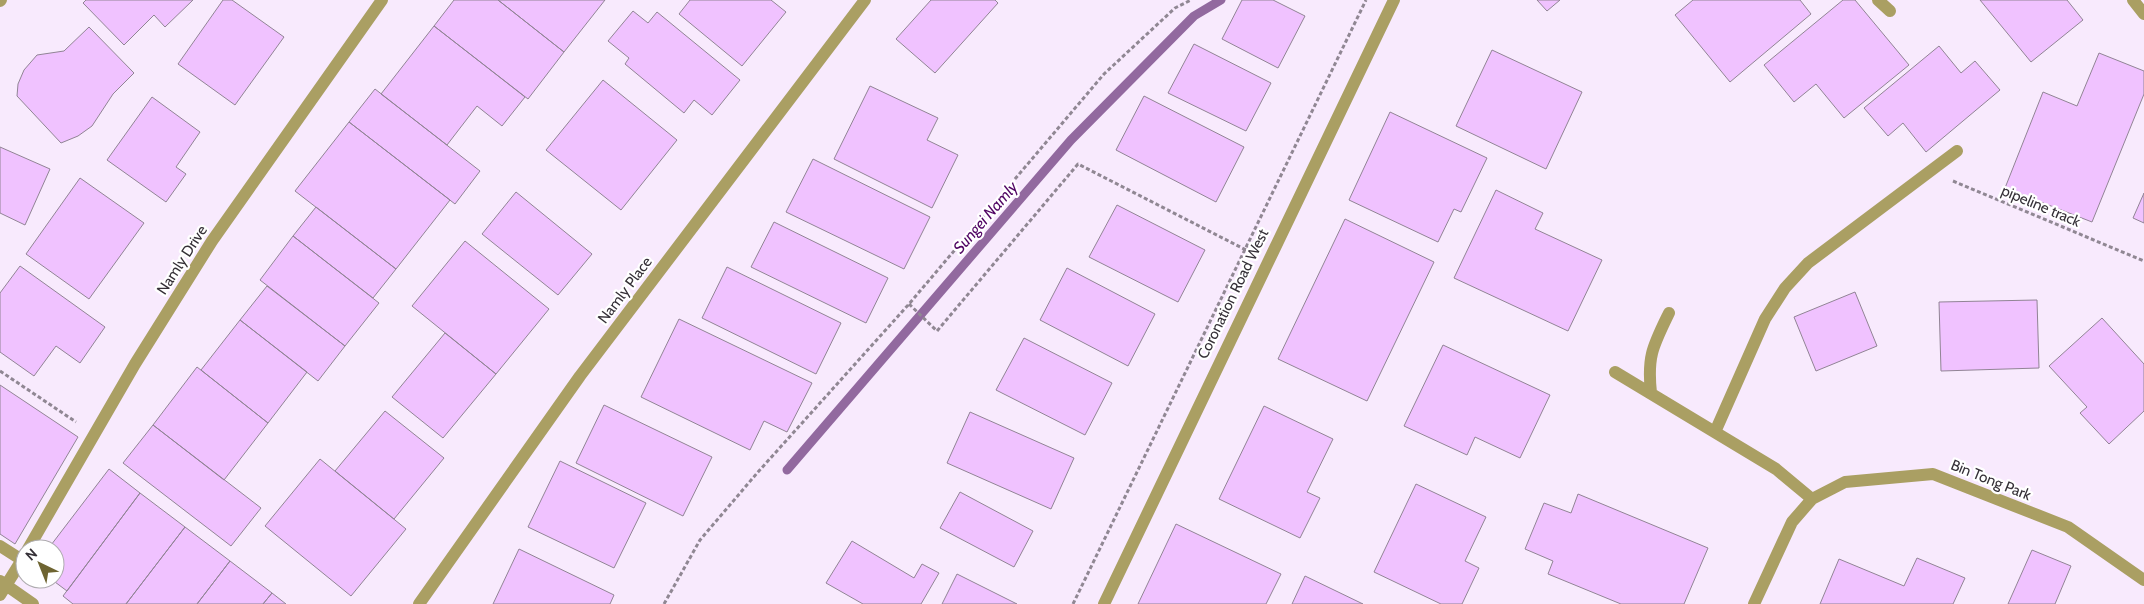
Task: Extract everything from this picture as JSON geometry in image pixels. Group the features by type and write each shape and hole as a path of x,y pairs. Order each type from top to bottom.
{"street":[{"name":"Namly Drive","path":"34,539 94,434 212,241 382,0"},
{"name":"Namly Place","path":"418,604 580,376 865,0"},
{"name":"Coronation Road West","path":"1104,604 1267,261 1394,0"},
{"path":"1878,0 1890,11"},
{"path":"2133,0 2144,14"},
{"path":"1715,432 1765,320 1785,288 1808,263 1957,151"},
{"path":"1650,393 1648,367 1652,347 1669,313"},
{"path":"1615,372 1776,469 1812,499"},
{"name":"Bin Tong Park","path":"1754,604 1792,522 1812,499 1845,482 1933,474 2068,527 2144,580"},
{"path":"0,546 15,551"},
{"name":"Namly Drive","path":"2,588 15,569"},
{"path":"2,588 33,604"}],"path":[{"path":"664,604 700,540 758,472 909,304 1104,74 1175,8 1191,0"},
{"path":"1074,604 1366,0"},
{"path":"909,304 937,331 1078,164 1267,261"},
{"name":"pipeline track","path":"1929,171 2144,261"},
{"path":"0,371 94,434"}],"building":[{"path":"86,0 193,0 165,27 154,15 124,45 83,3"},
{"path":"223,0 232,0 284,37 235,105 178,64"},
{"path":"454,0 498,0 564,52 528,99 434,26"},
{"path":"498,0 605,0 564,52"},
{"path":"690,0 771,0 786,12 742,66 679,14"},
{"path":"931,0 995,0 998,3 935,73 896,39"},
{"path":"1242,0 1273,0 1305,16 1278,68 1222,39"},
{"path":"1537,0 1560,0 1547,11"},
{"path":"1693,0 1800,0 1811,14 1730,82 1675,15"},
{"path":"1843,0 1855,0 1909,65 1844,118 1816,84 1794,102 1764,65"},
{"path":"1980,0 2067,0 2083,20 2031,62"},
{"path":"633,11 648,23 657,12 740,80 712,115 694,100 684,113 625,64 629,58 608,41"},
{"path":"434,26 525,97 502,126 477,106 447,145 381,94"},
{"path":"89,27 134,73 113,94 92,126 78,136 61,143 17,96 18,84 24,70 37,55 64,51"},
{"path":"1194,44 1271,83 1246,131 1168,93"},
{"path":"1939,46 1961,73 1975,61 2000,90 1926,152 1903,123 1888,136 1864,108"},
{"path":"1492,50 1582,92 1546,169 1456,126"},
{"path":"2099,53 2144,71 2144,94 2092,222 2005,188 2043,92 2077,106"},
{"path":"603,80 677,140 621,210 546,150"},
{"path":"870,86 938,118 927,140 958,155 932,208 834,159"},
{"path":"375,89 480,171 455,204 349,122"},
{"path":"1144,96 1244,147 1216,202 1116,150"},
{"path":"152,97 200,132 176,167 186,174 166,202 107,160"},
{"path":"1390,112 1487,158 1461,212 1454,209 1438,242 1349,200"},
{"path":"349,122 450,200 396,269 295,191"},
{"path":"0,147 50,169 25,225 0,213"},
{"path":"813,159 930,217 904,269 786,212"},
{"path":"80,178 144,223 89,299 26,254"},
{"path":"1496,190 1543,213 1535,229 1602,260 1568,331 1454,278"},
{"path":"516,192 592,254 558,295 482,234"},
{"path":"2144,193 2144,223 2133,218"},
{"path":"1117,205 1205,250 1178,302 1089,257"},
{"path":"316,207 396,269 373,298 293,236"},
{"path":"1345,219 1434,262 1367,401 1278,359"},
{"path":"774,222 888,278 866,323 751,267"},
{"path":"293,236 379,303 345,346 260,280"},
{"path":"465,241 549,309 496,374 412,306"},
{"path":"20,266 105,327 80,363 56,346 34,376 0,352 0,293"},
{"path":"727,267 841,323 816,374 702,318"},
{"path":"1067,268 1155,314 1128,366 1040,320"},
{"path":"267,286 345,346 318,381 240,320"},
{"path":"1855,292 1877,346 1816,371 1794,317"},
{"path":"2037,300 2039,368 1941,371 1939,302"},
{"path":"2102,318 2144,364 2144,411 2109,444 2080,413 2087,407 2049,366"},
{"path":"679,319 812,383 787,432 764,421 750,450 641,397"},
{"path":"240,320 307,372 268,423 201,370"},
{"path":"445,333 496,374 443,438 392,397"},
{"path":"1024,338 1112,383 1085,435 996,390"},
{"path":"1443,345 1550,395 1520,458 1475,437 1467,455 1404,426"},
{"path":"197,367 268,423 224,480 153,425"},
{"path":"0,385 78,437 18,539 15,539 15,544 0,534"},
{"path":"604,405 712,457 683,516 576,463"},
{"path":"1264,406 1333,439 1307,492 1320,498 1300,538 1219,499"},
{"path":"385,411 444,458 394,519 335,471"},
{"path":"970,412 1074,458 1051,509 947,463"},
{"path":"153,425 261,508 231,546 123,463"},
{"path":"320,459 406,529 351,596 265,526"},
{"path":"560,461 646,503 614,568 528,527"},
{"path":"109,469 140,493 67,591 64,589 65,539 56,539"},
{"path":"1416,484 1486,517 1465,561 1479,568 1462,604 1441,604 1374,572"},
{"path":"960,492 1033,531 1014,567 940,528"},
{"path":"140,493 185,527 126,604 73,604 63,596"},
{"path":"1578,494 1708,548 1684,604 1621,604 1548,574 1553,561 1525,549 1544,503 1571,513"},
{"path":"1176,524 1281,574 1266,604 1138,604"},
{"path":"185,527 230,561 197,604 126,604"},
{"path":"852,541 914,578 922,564 939,573 921,604 863,604 826,583"},
{"path":"519,549 614,595 610,604 493,604"},
{"path":"2032,550 2071,566 2055,604 2008,604"},
{"path":"1917,558 1965,578 1953,604 1820,604 1839,559 1904,586"},
{"path":"230,561 272,593 263,604 197,604"},
{"path":"957,574 1017,604 942,604"},
{"path":"1305,576 1363,604 1292,604"},
{"path":"272,593 286,604 263,604"}],"waterway":[{"name":"Sungei Namly","path":"787,470 1071,140 1194,16 1221,0"}]}
